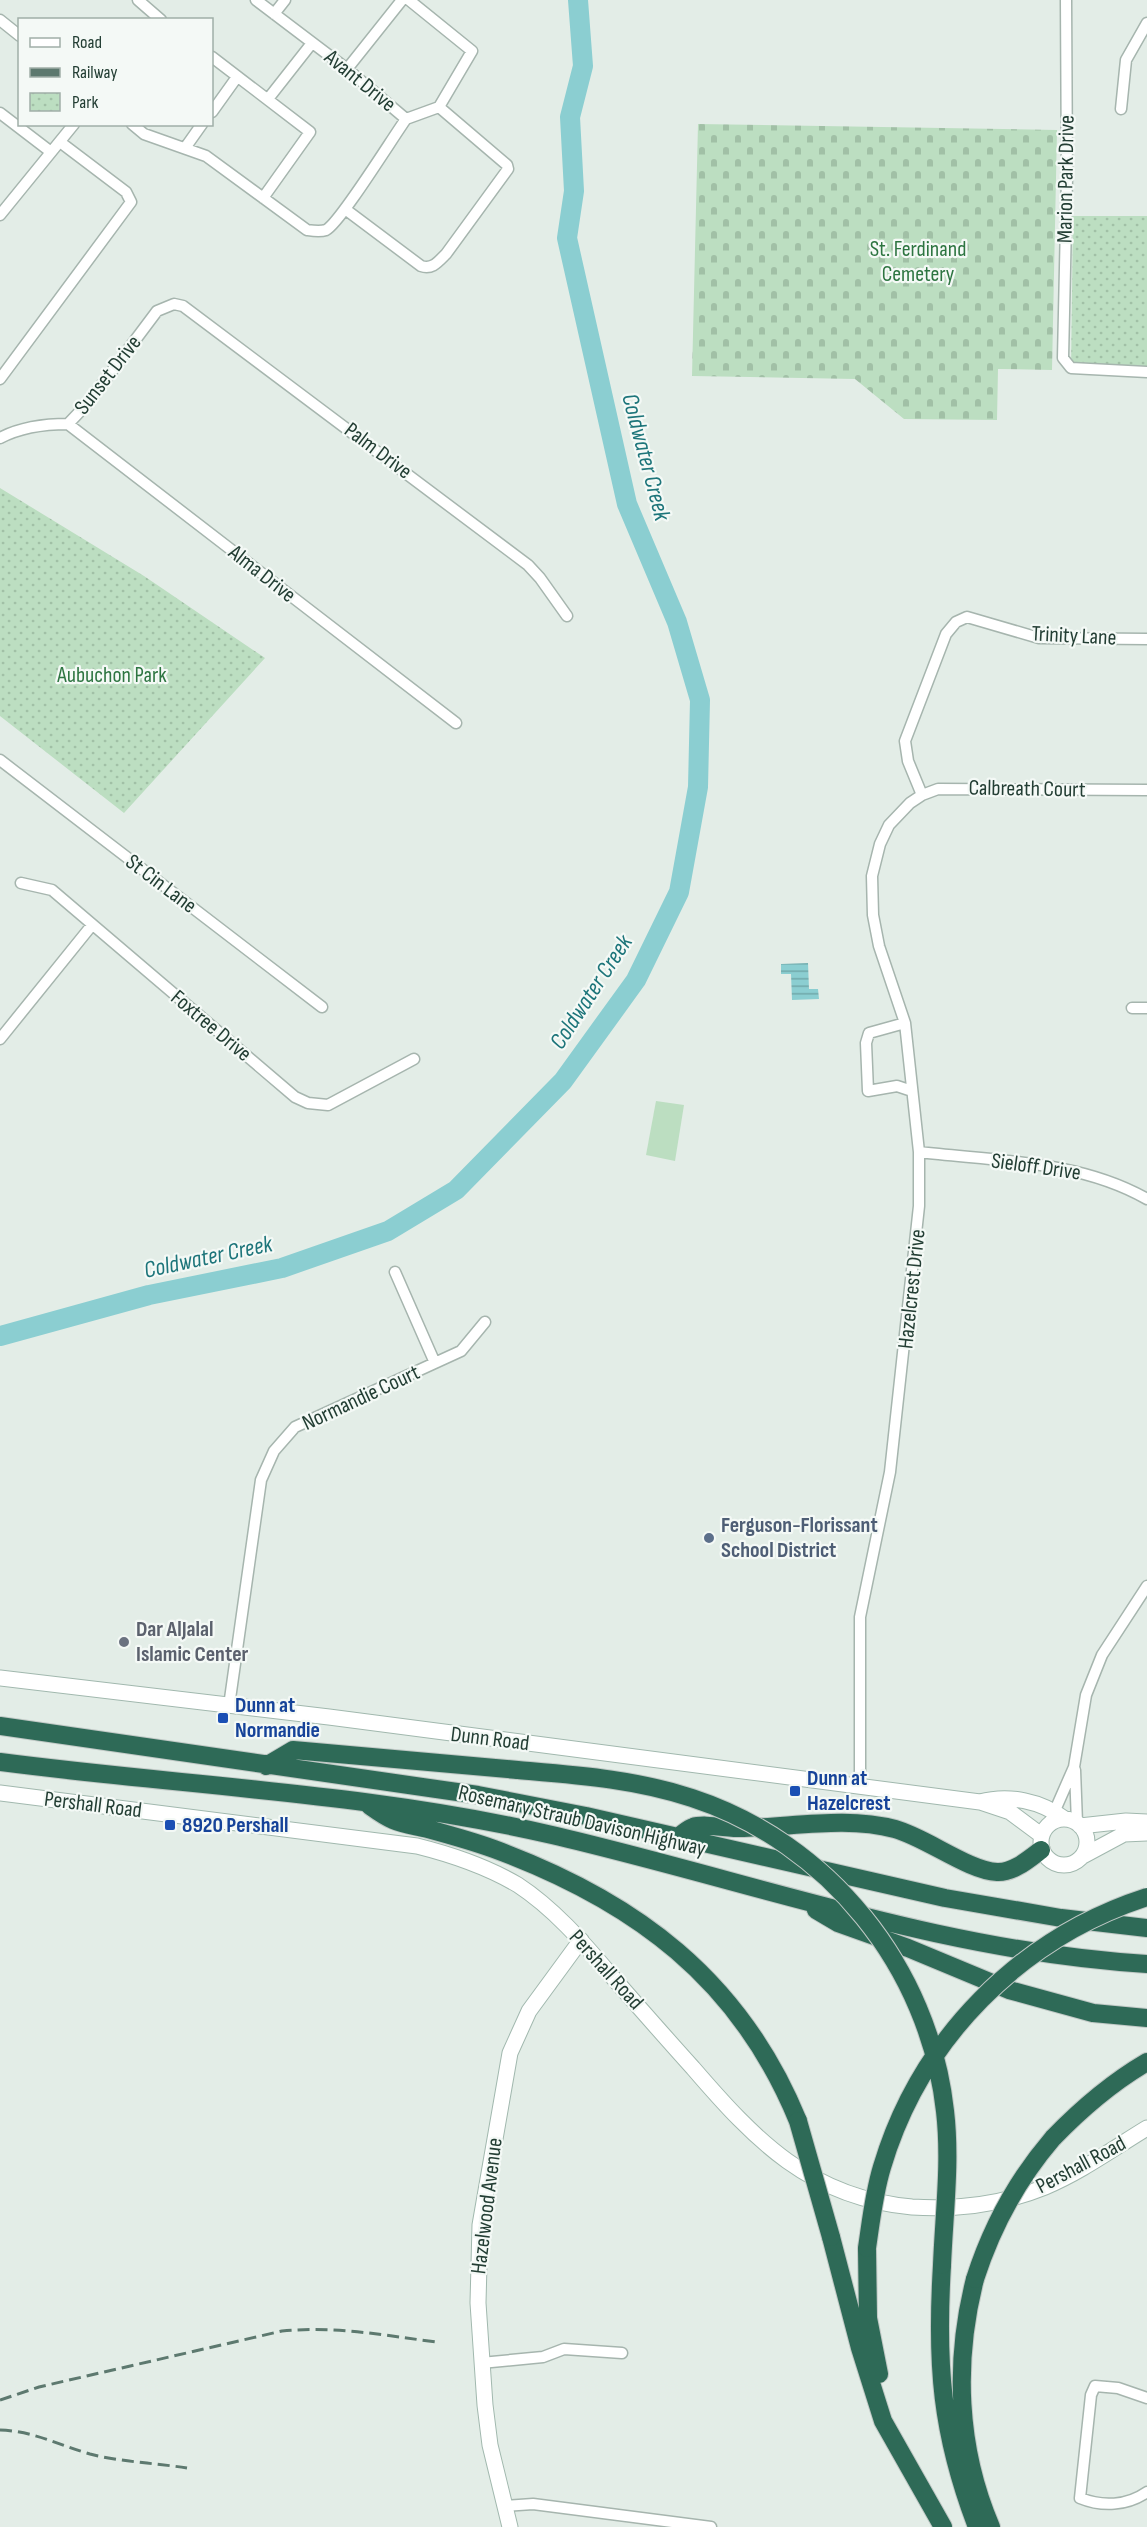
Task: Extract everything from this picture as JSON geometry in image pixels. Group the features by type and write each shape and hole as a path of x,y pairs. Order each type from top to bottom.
{"highway":[{"name":"Rosemary Straub Davison Highway","path":"0,1726 551,1808 983,1905 1147,1928"},
{"path":"266,1766 294,1750 600,1778 635,1784 692,1798 758,1827 800,1855 840,1889 883,1942 915,1999 928,2030 936,2061 947,2135 939,2353 941,2392 956,2467 976,2527"},
{"name":"Rosemary Straub Davison Highway","path":"0,1762 363,1802 441,1813 553,1835 908,1928 999,1947 1147,1964"},
{"path":"363,1802 394,1821 493,1849 556,1875 619,1909 680,1951 732,2006 771,2063 798,2121 870,2385 883,2421 943,2527"},
{"path":"678,1837 694,1826 745,1828 842,1824 876,1826 909,1834 966,1862 991,1872 1000,1872 1024,1862 1058,1827"},
{"path":"911,2472 884,2393 874,2355 868,2318 867,2248 873,2205 881,2168 894,2132 927,2066 950,2034 993,1986 1030,1956 1094,1917 1147,1897"},
{"path":"796,1898 838,1923 908,1947 1009,1990 1093,2013 1147,2018"},
{"path":"991,2527 970,2465 964,2427 962,2353 966,2313 975,2278 998,2217 1017,2184 1053,2138 1078,2112 1108,2087 1147,2062"}],"street":[{"path":"138,0 159,18"},
{"name":"Avant Drive","path":"256,0 346,69 406,119 345,209 328,229 319,232 307,230 263,198"},
{"path":"274,14 285,0"},
{"path":"346,69 402,0"},
{"path":"406,119 439,107 472,51 409,0"},
{"name":"Marion Park Drive","path":"1066,0 1067,177 1063,358 1071,368 1147,372"},
{"path":"0,20 18,34"},
{"path":"1121,109 1126,60 1147,23"},
{"path":"268,99 312,43"},
{"path":"134,126 144,134 206,156 263,198 310,132 213,58"},
{"path":"213,111 237,77"},
{"path":"345,209 421,266 427,268 433,266 446,254 508,169 507,165 439,107"},
{"path":"0,113 51,152"},
{"path":"0,215 72,126"},
{"path":"185,148 201,126"},
{"path":"0,379 131,202 126,192 60,142"},
{"name":"Sunset Drive","path":"0,438 14,431 68,424 84,409 157,311 174,304"},
{"name":"Palm Drive","path":"174,304 189,309 528,565 567,616"},
{"name":"Alma Drive","path":"68,424 456,723"},
{"name":"Trinity Lane","path":"922,795 908,761 904,741 946,634 956,622 967,617 1039,638 1147,639"},
{"name":"St Cin Lane","path":"0,760 322,1007"},
{"name":"Calbreath Court","path":"910,803 938,789 1147,790"},
{"name":"Hazelcrest Drive","path":"860,1787 860,1617 898,1422 919,1216 920,1152 905,1023 879,945 873,915 872,876 880,844 889,825 910,803"},
{"name":"Foxtree Drive","path":"21,883 52,890 295,1097 308,1103 328,1105 414,1059"},
{"path":"0,1039 92,925"},
{"path":"1132,1008 1147,1008"},
{"path":"905,1023 869,1033 866,1043 868,1091 897,1086 912,1090"},
{"name":"Sieloff Drive","path":"920,1152 1076,1170 1128,1188 1147,1199"},
{"path":"396,1272 435,1363"},
{"name":"Normandie Court","path":"230,1706 261,1480 274,1450 295,1428 461,1351 484,1323"},
{"path":"1147,1586 1102,1654 1086,1695 1074,1767 1050,1861 1064,1866 1124,1834 1147,1833"},
{"name":"Dunn Road","path":"0,1678 980,1802 1058,1827 1125,1821 1147,1822"},
{"path":"1058,1827 1074,1767"},
{"name":"Pershall Road","path":"0,1793 417,1846 453,1855 485,1868 519,1886 545,1906 581,1940 745,2128 793,2165 847,2192 885,2203 920,2207 955,2208 994,2203 1064,2179 1147,2128"},
{"name":"Dunn Road","path":"980,1802 997,1797 1043,1805 1058,1827"},
{"path":"1058,1827 1087,1842 1083,1856"},
{"name":"Hazelwood Avenue","path":"510,2527 490,2445 481,2363 478,2303 480,2225 510,2053 529,2011 581,1940"},
{"path":"481,2363 543,2357 564,2349 622,2353"},
{"path":"1147,2398 1118,2388 1095,2386 1091,2394 1080,2498 1094,2504 1124,2503 1136,2500 1147,2492"},
{"path":"504,2506 533,2504 711,2527"}],"green space":[{"name":"St. Ferdinand Cemetery","path":"698,124 1057,130 1052,370 998,369 997,420 904,419 855,379 692,376"},
{"path":"1073,216 1147,216 1147,373 1071,372"},
{"name":"Aubuchon Park","path":"0,488 144,576 265,658 124,813 0,716"},
{"path":"656,1101 684,1105 675,1161 646,1155"}],"water":[{"path":"808,963 809,989 818,989 819,999 792,1000 791,974 781,974 781,964"}],"waterway":[{"name":"Coldwater Creek","path":"0,1336 149,1295 282,1268 388,1231 456,1190 563,1081 636,980 679,892 698,787 700,700 677,622 627,504 567,238 574,191 570,117 583,66 578,0"}],"railway":[{"path":"0,2400 39,2387 282,2331 341,2330 436,2342"},
{"path":"0,2430 35,2436 102,2457 187,2468"}],"place":[{"name":"Ferguson-Florissant School District","path":"709,1538"},
{"name":"Dar AlJalal Islamic Center","path":"124,1642"},
{"name":"Dunn at Normandie","path":"223,1718"},
{"name":"Dunn at Hazelcrest","path":"795,1791"},
{"name":"8920 Pershall","path":"170,1825"}]}
